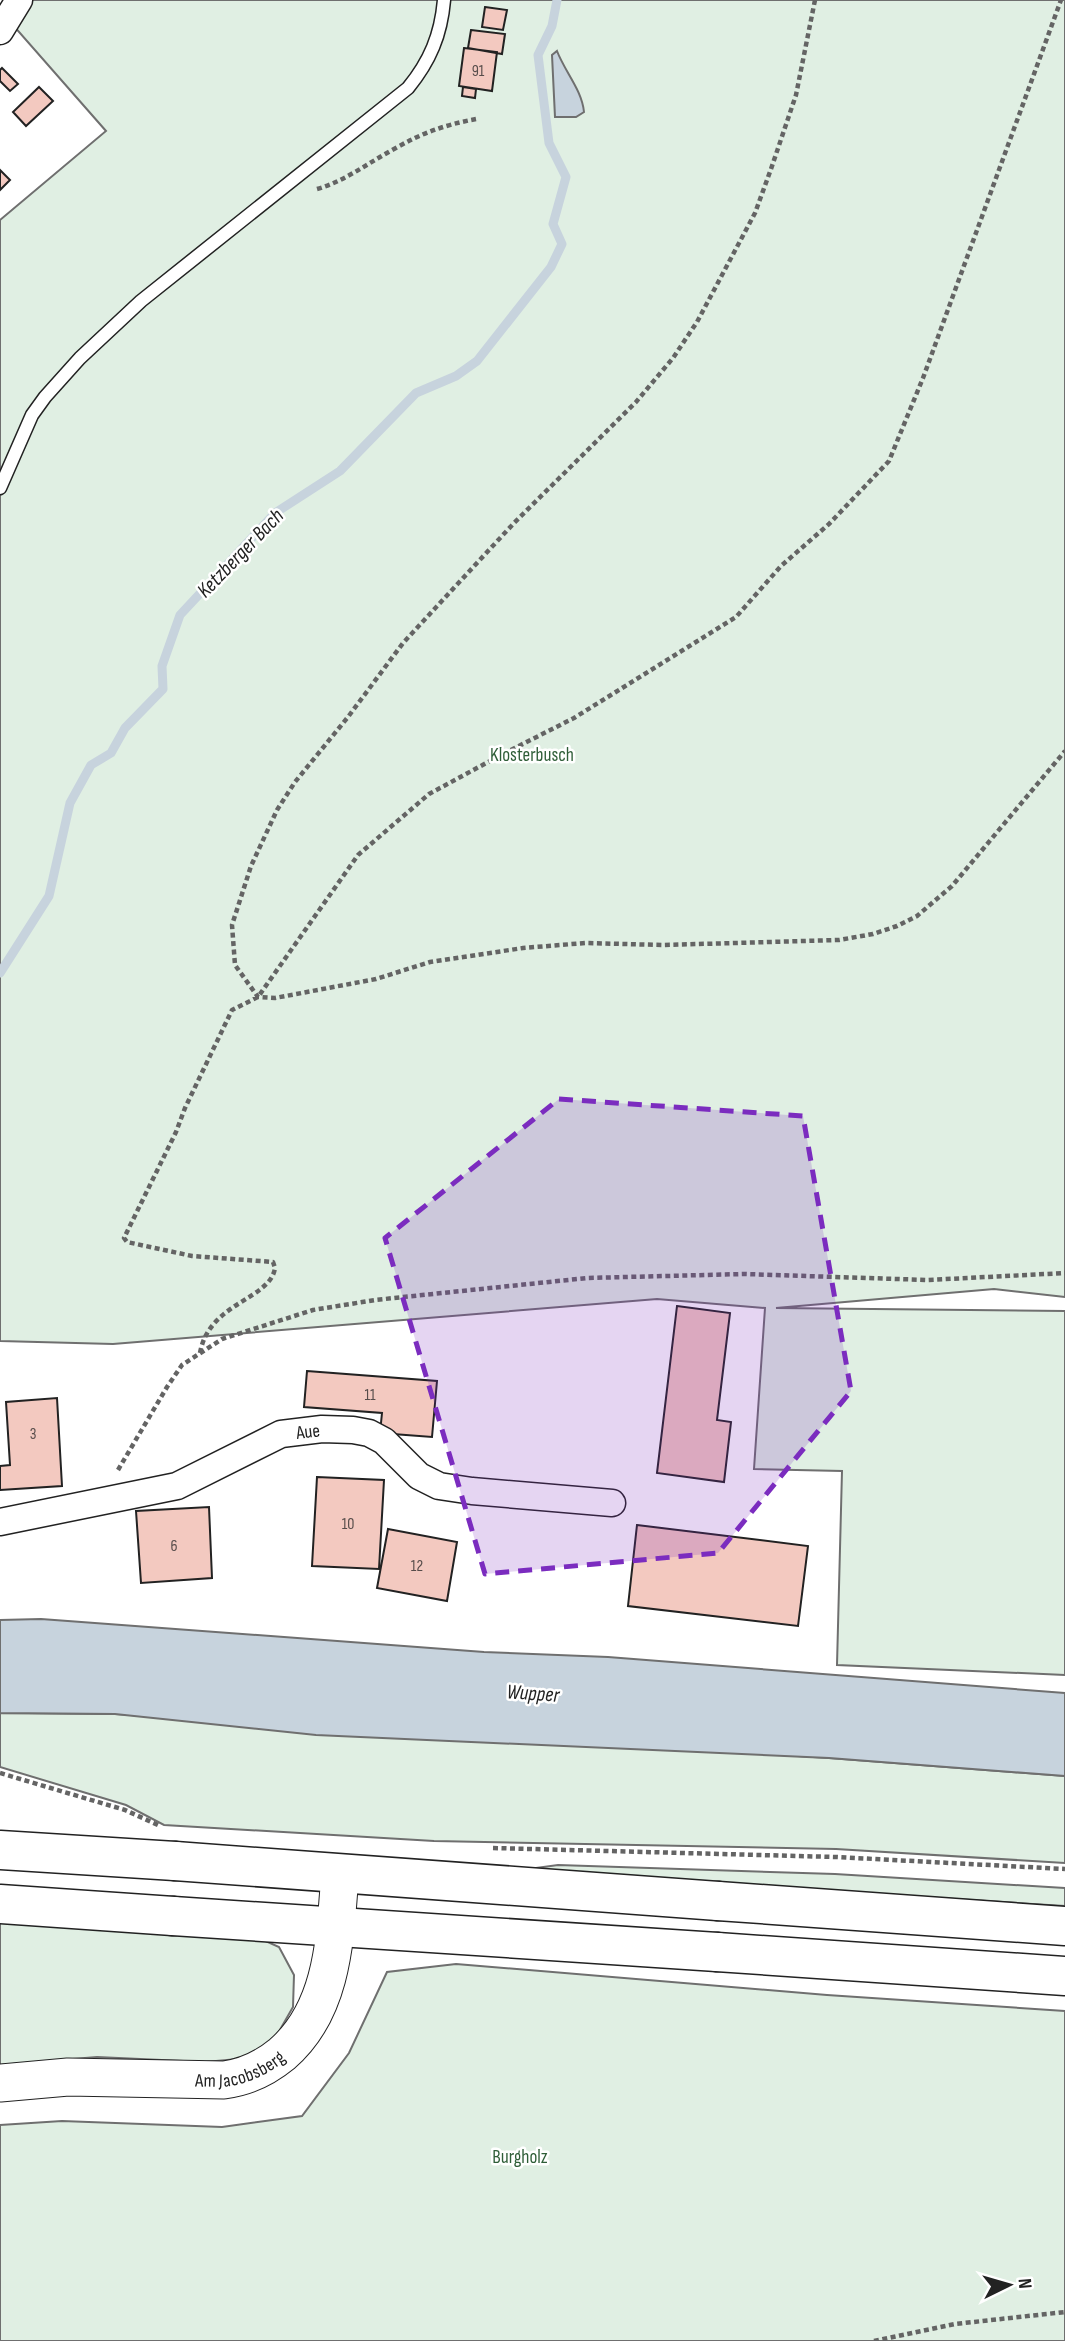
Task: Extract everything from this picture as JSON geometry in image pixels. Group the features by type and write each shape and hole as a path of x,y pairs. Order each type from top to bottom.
{"main road":[{"path":"0,1850 168,1844 340,1874 1065,1926"},
{"name":"Am Jacobsberg","path":"0,2083 68,2077 224,2080 256,2071 293,2044 308,2025 322,1995 335,1928 340,1874"},
{"path":"0,1904 1065,1976"}],"street":[{"path":"0,31 19,0"},
{"name":"Aue","path":"0,1522 177,1486 281,1434 323,1429 369,1433 384,1441 426,1481 439,1486 612,1503"}],"lane":[{"path":"0,488 32,415 80,358 141,301 408,88 422,71 436,44 444,0"}],"path":[{"path":"258,997 235,965 232,925 251,866 277,810 295,782 403,643 514,523 636,402 673,358 697,322 750,222 771,169 796,95 815,0"},
{"path":"200,1353 202,1340 217,1320 230,1308 271,1282 275,1268 273,1262 192,1256 127,1242 124,1238 232,1010 258,997 358,855 429,794 574,718 736,617 781,566 828,524 889,461 923,378 1061,0"},
{"path":"272,199 335,184 421,135 445,124 475,118"},
{"path":"258,997 275,998 376,979 430,962 523,948 585,943 663,945 839,940 897,926 917,916 951,886 1065,751"},
{"path":"87,1506 117,1471 182,1365 222,1339 313,1310 375,1300 587,1278 744,1274 928,1280 1065,1273"},
{"path":"0,1773 125,1810 168,1844"},
{"path":"489,1848 822,1856 1065,1870"},
{"path":"874,2341 955,2324 1065,2312"}],"highlighted area":[{"path":"559,1099 803,1116 851,1391 718,1553 485,1574 385,1238"}],"green space":[{"name":"Klosterbusch","path":"31,0 1065,0 1065,1297 994,1289 776,1308 1065,1311 1065,1675 837,1665 842,1471 754,1469 765,1308 657,1299 113,1344 0,1341 0,220 106,131 12,24"},
{"path":"0,1713 115,1714 829,1758 1065,1776 1065,1863 836,1849 434,1841 164,1825 126,1805 0,1767"},
{"path":"558,1865 835,1874 1065,1888 1065,1906 514,1871"},
{"path":"0,1920 252,1935 279,1947 294,1975 293,2007 277,2035 249,2058 205,2062 97,2057 0,2065"},
{"name":"Burgholz","path":"456,1964 827,1995 1065,2011 1065,2341 0,2341 0,2125 62,2121 222,2127 302,2116 349,2053 387,1972"}],"water":[{"path":"557,51 583,104 584,112 576,117 555,117 552,55"},
{"name":"Wupper","path":"41,1619 484,1652 608,1657 1065,1693 1065,1776 829,1758 316,1735 115,1714 0,1713 0,1620"}],"building":[{"path":"485,7 507,10 503,30 482,27"},
{"path":"471,30 505,34 502,54 468,48"},
{"path":"464,48 497,52 492,91 459,86"},
{"path":"2,68 18,84 10,91 0,81"},
{"path":"39,87 53,101 26,126 13,112"},
{"path":"463,87 476,89 475,98 462,96"},
{"path":"0,170 10,180 0,190"},
{"path":"677,1306 730,1313 717,1420 731,1422 724,1482 657,1473"},
{"path":"307,1371 437,1381 432,1437 380,1433 382,1413 304,1407"},
{"path":"57,1398 62,1486 0,1490 0,1466 10,1465 6,1402"},
{"path":"317,1477 384,1480 379,1569 312,1566"},
{"path":"209,1507 212,1578 141,1583 136,1511"},
{"path":"637,1525 808,1546 798,1626 628,1606"},
{"path":"388,1529 457,1542 447,1601 377,1588"}],"waterway":[{"name":"Ketzberger Bach","path":"0,973 49,896 70,803 91,765 111,753 125,728 163,689 162,666 180,615 275,513 340,471 416,393 456,376 477,361 551,267 562,244 553,224 566,177 549,143 538,55 552,26 557,0"}]}
